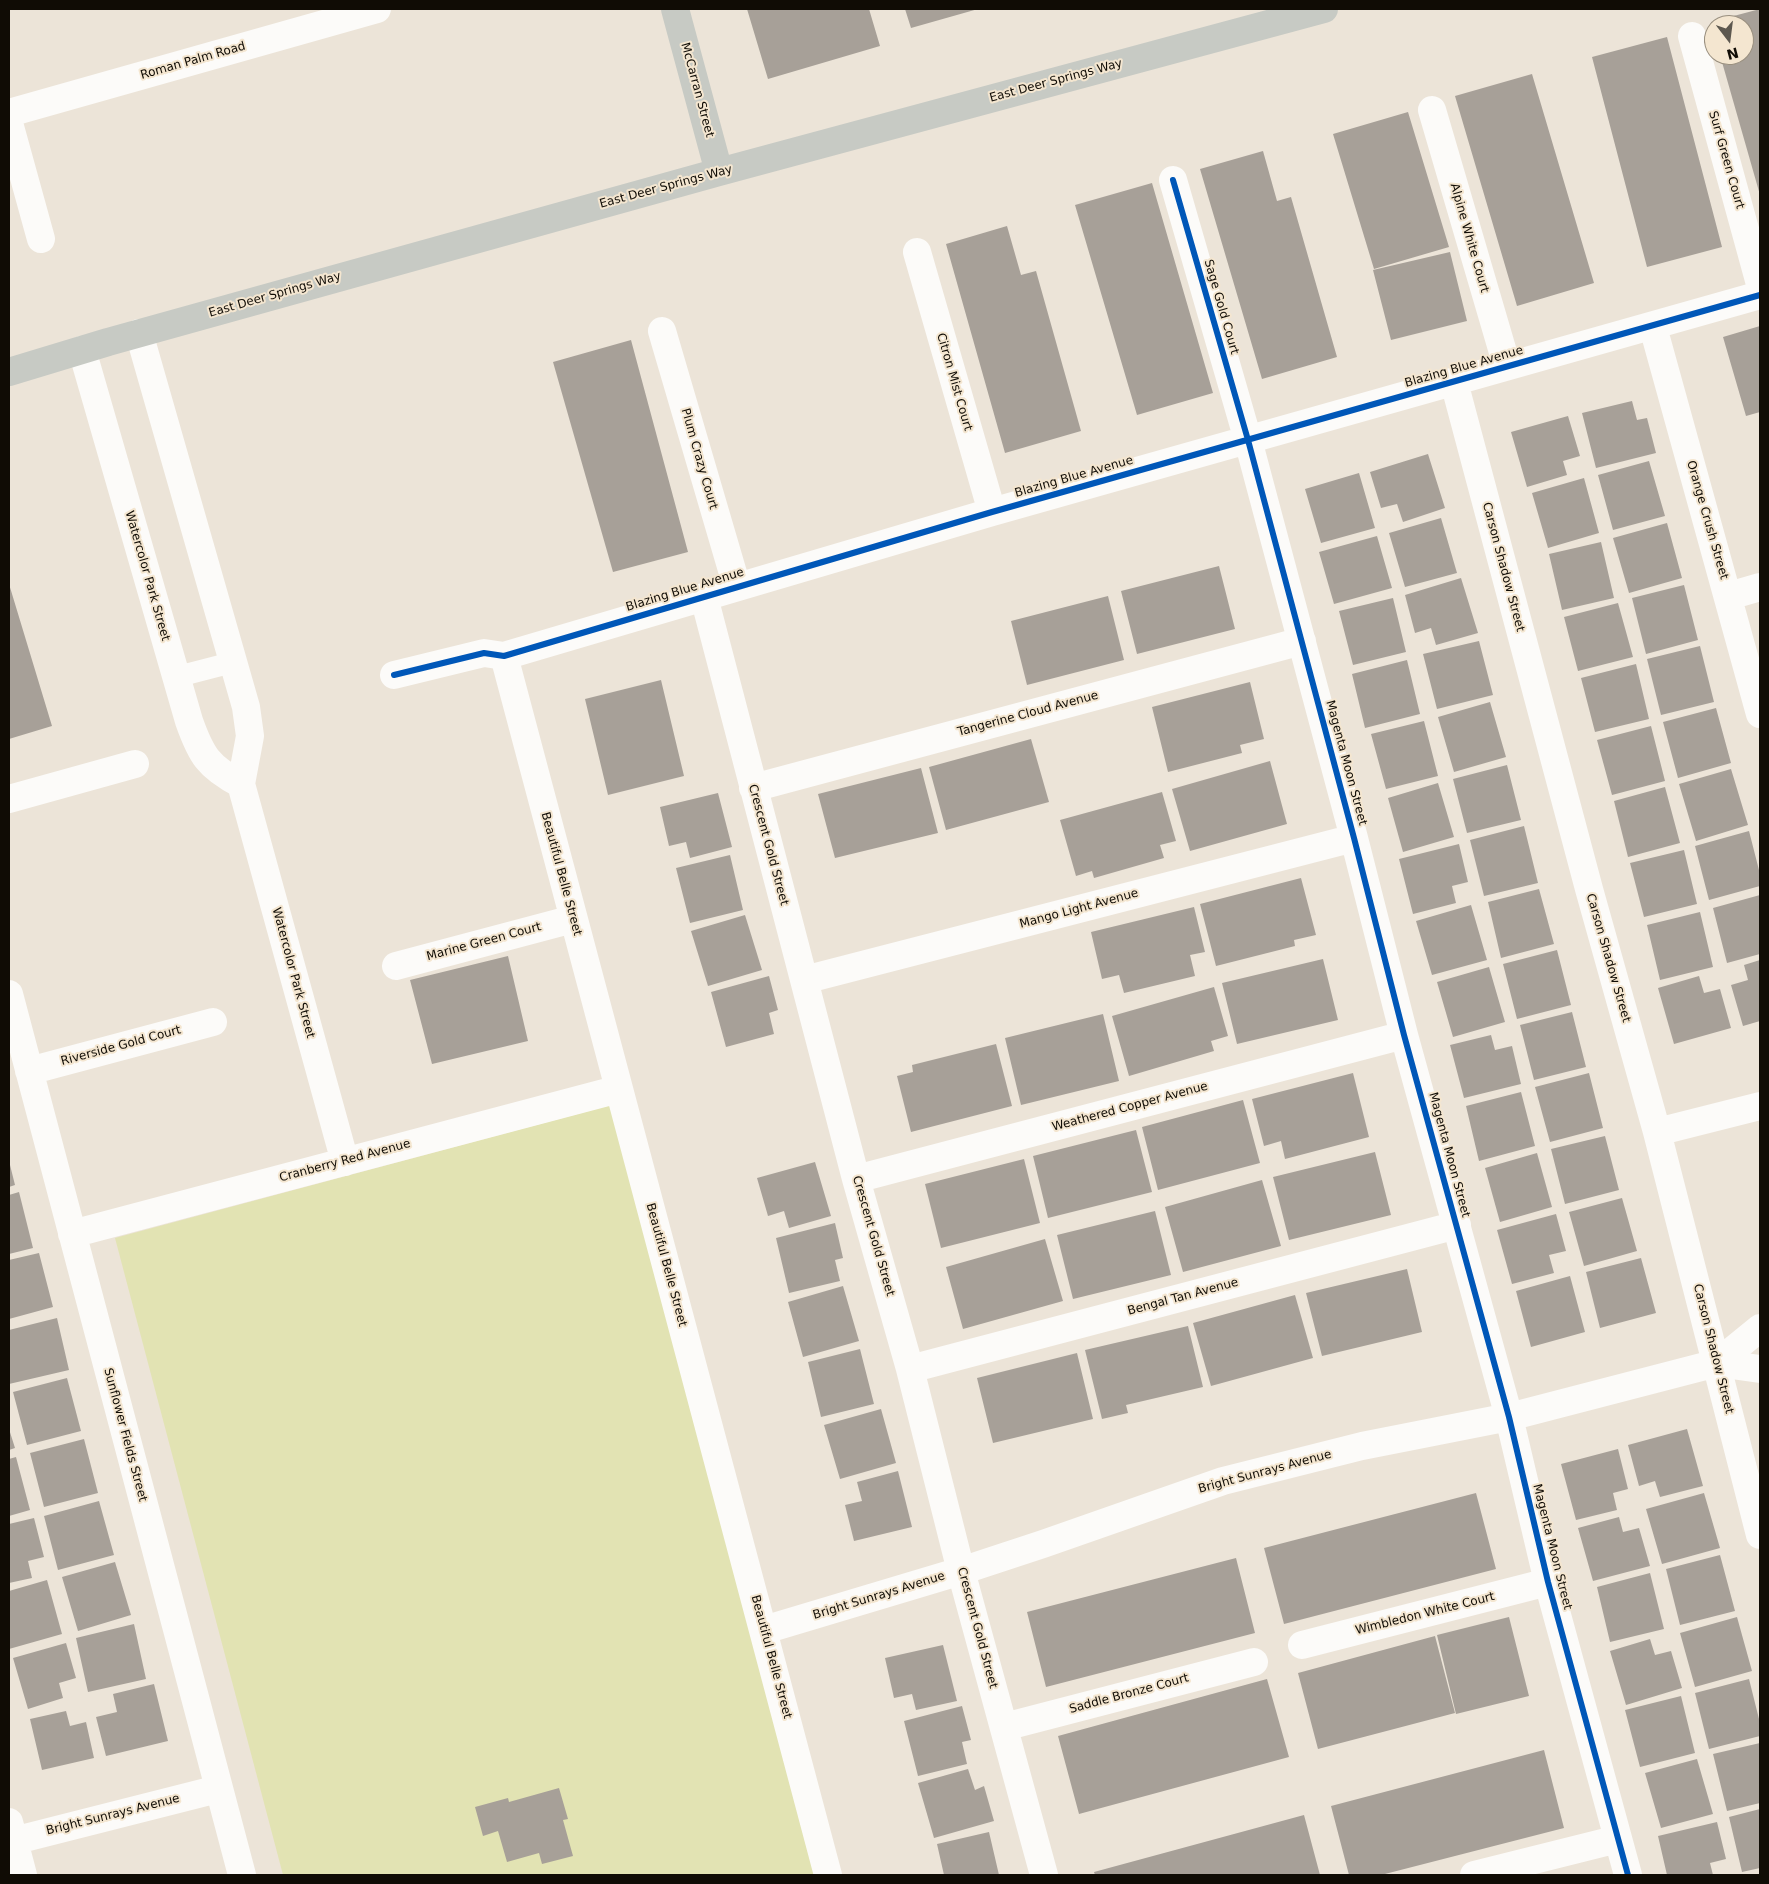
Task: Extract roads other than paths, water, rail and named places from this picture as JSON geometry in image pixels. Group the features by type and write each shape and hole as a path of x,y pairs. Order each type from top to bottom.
{"street":[{"name":"Roman Palm Road","path":"9,113 377,9"},
{"name":"McCarran Street","path":"675,9 719,172"},
{"name":"East Deer Springs Way","path":"9,372 139,333 1305,10"},
{"name":"Surf Green Court","path":"1692,36 1760,284"},
{"name":"Alpine White Court","path":"1432,110 1507,366"},
{"path":"9,123 41,239"},
{"name":"Sage Gold Court","path":"1173,180 1248,440"},
{"name":"Citron Mist Court","path":"917,252 992,512"},
{"name":"Blazing Blue Avenue","path":"394,675 484,653 504,656 992,512 1760,295"},
{"name":"Orange Crush Street","path":"1653,326 1760,714"},
{"name":"Plum Crazy Court","path":"662,331 737,587"},
{"name":"Watercolor Park Street","path":"139,333 246,707 250,736 241,784 344,1162"},
{"name":"Watercolor Park Street","path":"82,350 176,677 198,745 206,759 221,774 241,784"},
{"name":"Carson Shadow Street","path":"1454,382 1589,889 1657,1132 1760,1535"},
{"name":"Magenta Moon Street","path":"1248,440 1354,838 1404,1035 1509,1417 1548,1582 1628,1875"},
{"path":"1728,596 1760,587"},
{"name":"Crescent Gold Street","path":"704,597 856,1178 910,1369 961,1571 1044,1875"},
{"name":"Tangerine Cloud Avenue","path":"753,788 1302,641"},
{"name":"Beautiful Belle Street","path":"504,656 572,919 764,1630 828,1875"},
{"path":"9,799 135,764"},
{"name":"Mango Light Avenue","path":"804,980 1354,838"},
{"name":"Marine Green Court","path":"396,966 572,919"},
{"name":"Sunflower Fields Street","path":"9,994 242,1875"},
{"name":"Riverside Gold Court","path":"29,1071 213,1022"},
{"name":"Weathered Copper Avenue","path":"856,1178 1404,1035"},
{"name":"Cranberry Red Avenue","path":"72,1234 619,1089"},
{"path":"1657,1132 1760,1106"},
{"name":"Bengal Tan Avenue","path":"910,1369 1457,1225"},
{"path":"1717,1363 1760,1328"},
{"path":"1717,1363 1760,1369"},
{"name":"Bright Sunrays Avenue","path":"764,1630 961,1571 1223,1481 1362,1446 1509,1417 1717,1363"},
{"name":"Wimbledon White Court","path":"1302,1645 1548,1582"},
{"name":"Saddle Bronze Court","path":"1004,1727 1254,1662"},
{"name":"Bright Sunrays Avenue","path":"10,1835 218,1789"},
{"path":"10,1835 23,1875"},
{"path":"1474,1875 1618,1838"}],"lane":[{"path":"176,677 234,662"}]}
